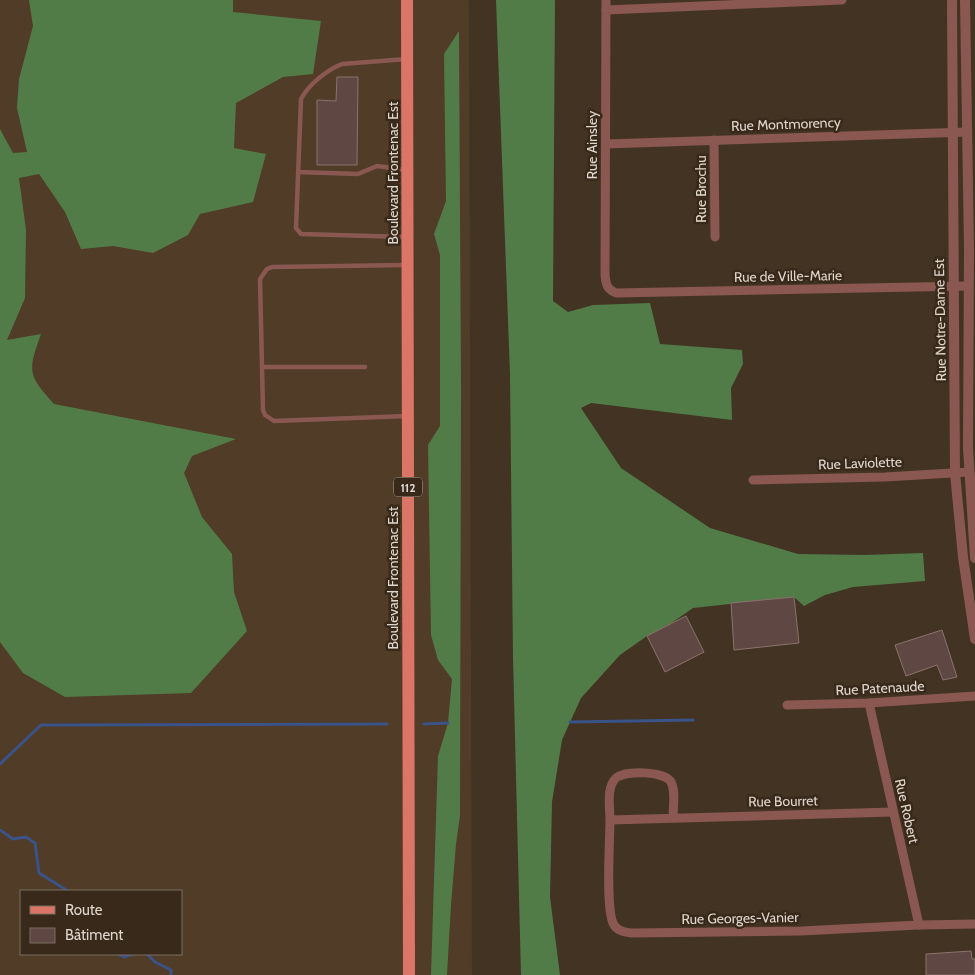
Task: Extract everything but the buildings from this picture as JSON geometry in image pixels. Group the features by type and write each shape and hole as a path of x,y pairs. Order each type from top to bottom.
{"main road":[{"name":"Boulevard Frontenac Est","path":"407,0 409,975"}],"street":[{"name":"Rue Ainsley","path":"606,0 605,275 606,285 609,290"},
{"path":"606,10 842,0"},
{"name":"Rue Notre-Dame Est","path":"952,0 955,473 963,557 975,639"},
{"name":"Rue Notre-Dame Est","path":"965,0 969,472 975,558"},
{"name":"Rue Montmorency","path":"606,144 967,132"},
{"name":"Rue Brochu","path":"714,140 715,237"},
{"name":"Rue de Ville-Marie","path":"609,290 616,293 968,286"},
{"name":"Rue Laviolette","path":"753,480 885,477 969,472"},
{"name":"Rue Patenaude","path":"787,705 869,703 975,696"},
{"name":"Rue Robert","path":"869,703 919,924"},
{"path":"610,820 612,784 616,777 623,774 655,773 664,775 670,780 673,788 673,817"},
{"name":"Rue Bourret","path":"610,820 893,812"},
{"name":"Rue Georges-Vanier","path":"610,820 609,909 615,927 621,931 631,933 801,931 919,924 975,924"}],"lane":[{"path":"952,50 966,51"},
{"path":"408,59 342,64 334,67 306,91 301,99 296,228 301,234 408,237"},
{"path":"298,172 358,174 377,166 408,170"},
{"path":"408,265 272,267 267,269 260,279 263,410 265,415 274,421 408,416"},
{"path":"262,366 365,367"},
{"path":"955,402 968,402"}],"shaded area":[{"path":"0,0 469,0 472,975 0,975"}],"green space":[{"path":"29,0 233,0 233,12 321,21 313,74 283,77 236,103 234,148 266,154 253,202 200,214 188,235 153,253 113,246 81,249 65,212 39,174 19,178 26,230 25,298 7,340 41,334 32,364 32,372 45,394 54,404 236,439 192,456 184,473 202,517 232,554 234,592 247,631 191,693 65,697 23,673 0,642 0,129 13,153 27,152 17,108 19,79 33,26"},
{"path":"496,0 555,0 553,301 568,312 593,305 650,303 660,344 742,350 743,364 731,388 732,420 591,403 581,408 621,468 710,528 798,554 865,555 923,553 925,581 853,587 825,595 804,606 794,597 693,608 620,655 581,698 562,740 552,802 550,897 560,975 521,975 513,658 510,374"},
{"path":"459,31 461,388 460,816 451,905 447,975 431,975 438,756 448,723 452,679 438,660 431,635 428,445 440,426 440,255 434,234 446,201 444,54"}],"waterway":[{"path":"570,722 693,720"},
{"path":"424,724 448,723"},
{"path":"0,764 41,725 387,724"},
{"path":"0,830 13,839 26,837 35,843 39,873 66,890"},
{"path":"120,955 124,957 130,955"},
{"path":"148,955 155,962 171,970 171,975"}]}
